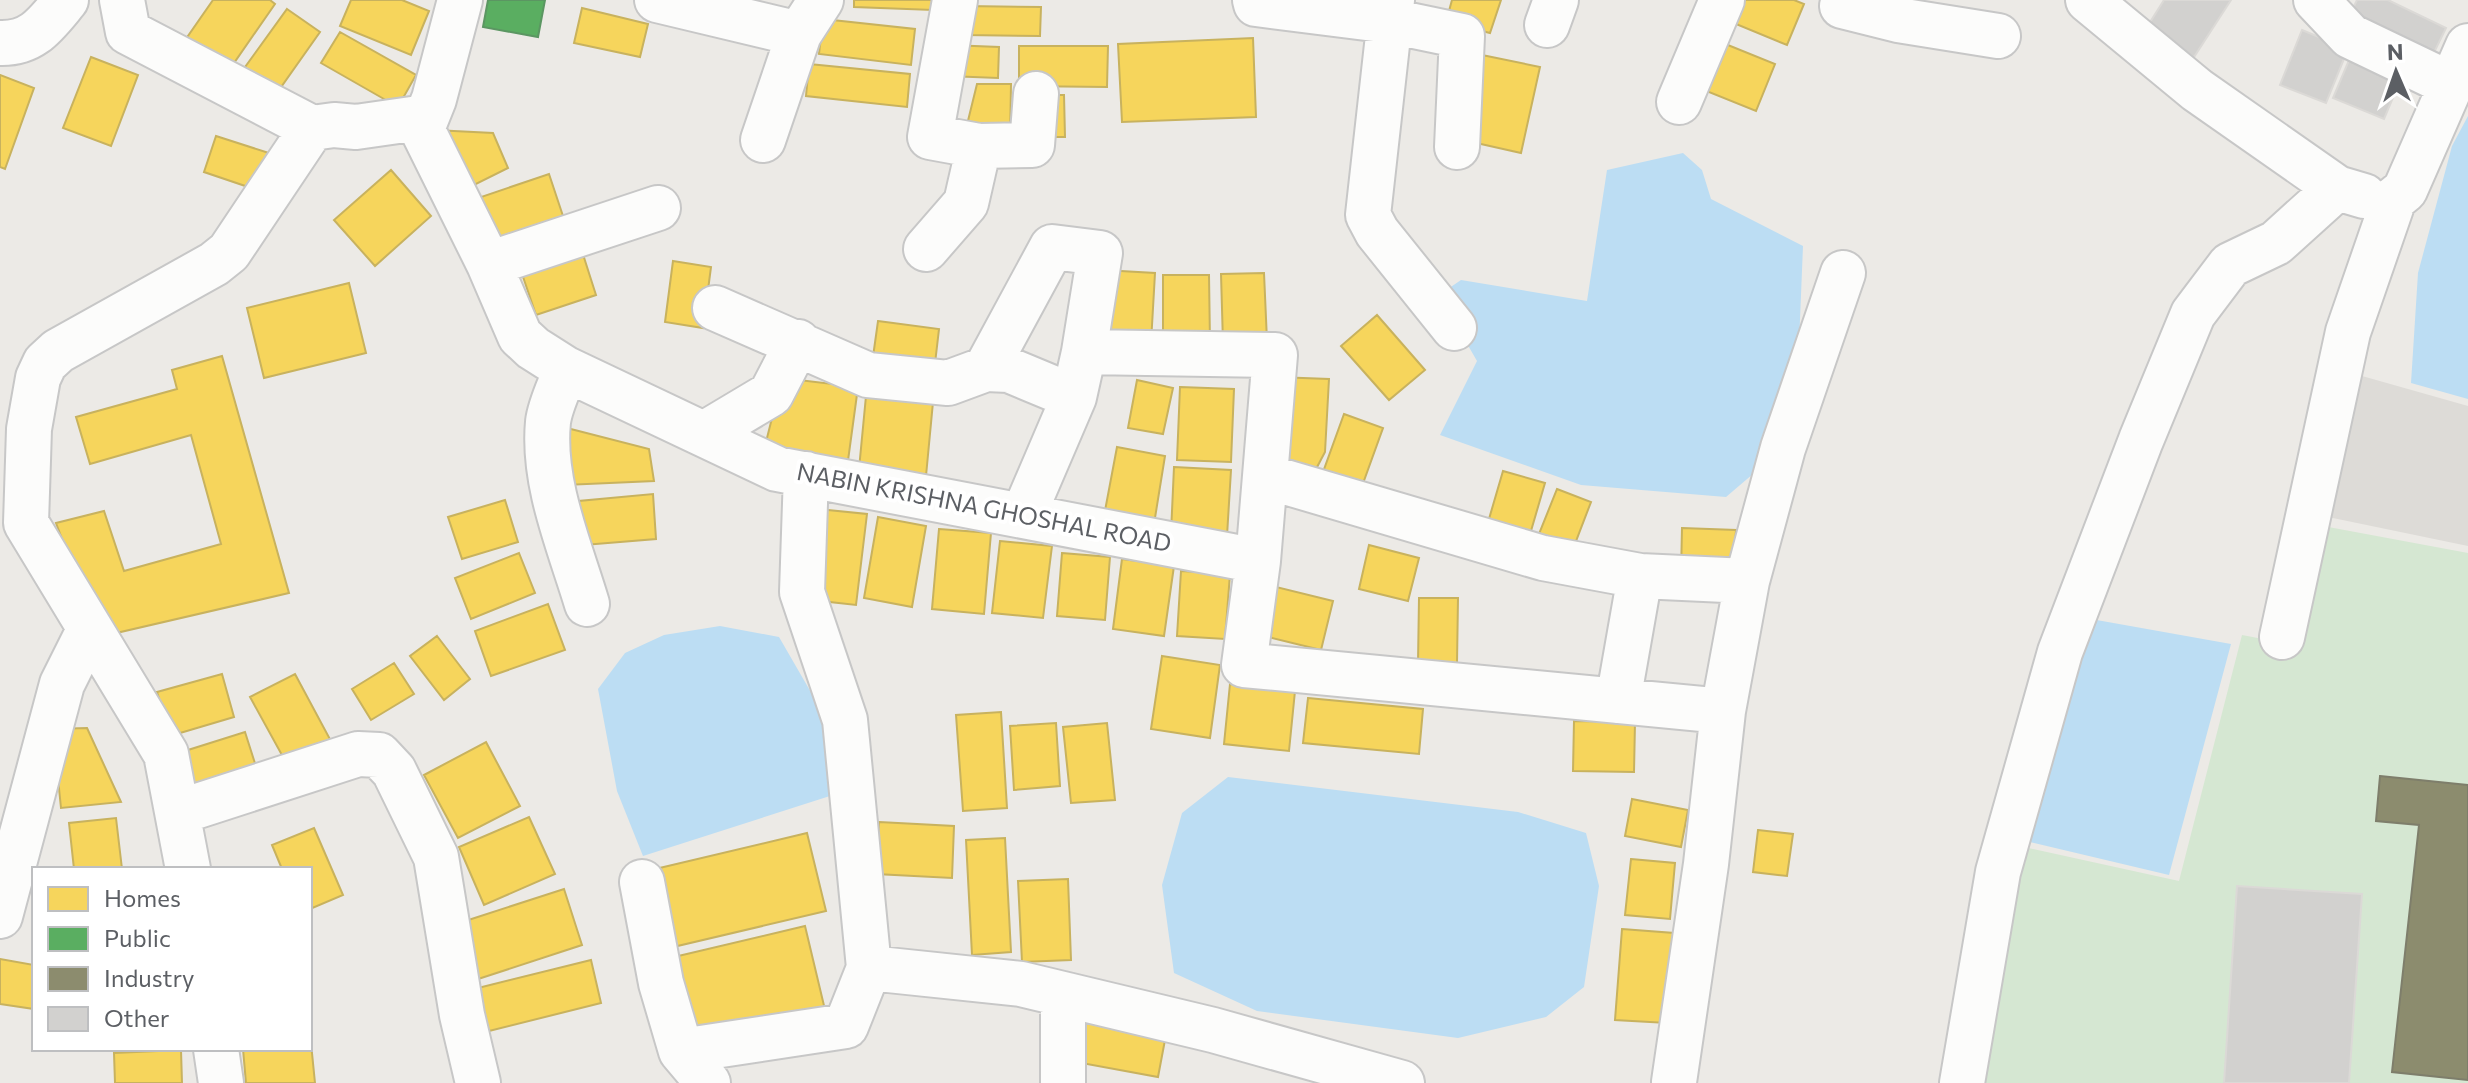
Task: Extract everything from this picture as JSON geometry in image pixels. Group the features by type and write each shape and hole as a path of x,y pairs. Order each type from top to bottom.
{"street":[{"path":"0,43 18,43 44,28 66,0"},
{"path":"122,0 128,32 312,128 334,125 356,127 426,117 434,99 460,0"},
{"path":"657,0 810,17 763,140"},
{"path":"955,0 930,137 979,146 1032,145 1036,94"},
{"path":"1255,0 1256,4 1391,10 1462,36 1457,147"},
{"path":"1679,102 1722,0"},
{"path":"1844,0 1842,6 1898,20 1998,36"},
{"path":"2088,0 2197,90 2337,188 2376,200 2394,199"},
{"path":"2282,637 2348,332 2394,199 2405,190 2459,65 2350,36 2316,0"},
{"path":"1391,10 1368,215 1377,232 1454,328"},
{"name":"NABIN KRISHNA GHOSHAL ROAD","path":"426,117 422,129 489,264 520,336 566,369 777,469 1258,561"},
{"path":"188,867 166,754 89,630 13,526 29,429 38,378 45,363 58,351 214,264 229,252 312,128"},
{"path":"926,249 966,203 979,146"},
{"path":"1962,1083 1998,872 2060,652 2193,314 2230,265 2276,243 2337,188"},
{"path":"489,264 658,208"},
{"path":"986,369 1052,247 1100,253 1074,397 1023,516"},
{"path":"1675,1083 1706,864 1723,711 1747,581 1783,448 1843,273"},
{"path":"715,308 868,375 948,383 986,369 1009,370 1074,397"},
{"path":"704,434 771,394 798,342"},
{"path":"1084,352 1275,355 1258,561 1244,665 1723,711"},
{"path":"566,369 549,419 550,468 587,604"},
{"path":"642,882 661,983 694,1067 846,1026 869,968 845,720 802,592 806,474"},
{"path":"1265,476 1543,558 1640,576 1747,581"},
{"path":"1618,701 1640,576"},
{"path":"0,916 62,684 89,630"},
{"path":"179,812 358,754 379,755 394,771 436,857 462,1015 478,1083"},
{"path":"869,968 1021,984 1213,1030 1402,1083"},
{"path":"1063,994 1063,1083"},
{"path":"216,1051 221,1083"}],"shaded area":[{"path":"2355,374 2468,406 2468,546 2328,517"}],"green space":[{"path":"2323,526 2468,553 2468,1083 1982,1083 2019,846 2179,881 2242,635 2295,645"}],"water":[{"path":"2468,116 2468,399 2411,383 2418,273 2452,146"},
{"path":"1683,153 1702,170 1711,199 1803,246 1799,344 1767,462 1726,497 1581,485 1440,435 1477,361 1439,295 1461,280 1587,301 1607,170"},
{"path":"2091,619 2231,644 2169,875 2030,842"},
{"path":"720,626 779,637 827,720 833,795 643,856 617,791 598,689 625,653 664,635"},
{"path":"1228,777 1518,812 1586,833 1599,886 1584,987 1546,1017 1458,1038 1257,1011 1174,973 1162,885 1182,813"}],"building: Homes":[{"path":"213,0 270,0 275,4 225,76 181,46"},
{"path":"351,0 402,0 429,11 411,55 340,26"},
{"path":"854,0 934,0 933,10 854,7"},
{"path":"1452,0 1501,0 1490,33 1446,22"},
{"path":"1726,0 1794,0 1804,4 1787,45 1719,17"},
{"path":"965,6 1041,7 1040,36 965,35"},
{"path":"582,8 648,24 640,57 574,43"},
{"path":"287,9 320,32 274,97 240,74"},
{"path":"823,19 915,29 911,65 819,54"},
{"path":"340,32 416,75 398,107 321,63"},
{"path":"1253,38 1256,117 1122,122 1118,44"},
{"path":"1713,39 1775,64 1756,111 1694,86"},
{"path":"949,45 999,47 998,78 948,76"},
{"path":"1019,46 1108,46 1107,87 1019,86"},
{"path":"1482,55 1540,67 1521,153 1463,140"},
{"path":"91,57 138,75 111,146 63,128"},
{"path":"809,64 910,74 907,107 806,96"},
{"path":"0,75 34,88 5,169 0,167"},
{"path":"977,84 1011,84 1010,139 964,137"},
{"path":"1041,95 1064,95 1065,137 1042,137"},
{"path":"434,130 493,133 508,168 462,191"},
{"path":"216,136 275,155 263,192 204,172"},
{"path":"391,170 431,216 375,266 334,220"},
{"path":"549,174 567,228 500,250 481,197"},
{"path":"580,245 596,295 536,315 519,265"},
{"path":"673,261 711,267 703,328 665,322"},
{"path":"1103,270 1155,273 1151,343 1098,339"},
{"path":"1264,273 1267,341 1223,343 1221,274"},
{"path":"1163,275 1209,275 1210,343 1163,344"},
{"path":"349,283 366,353 264,378 247,308"},
{"path":"1377,315 1425,370 1389,400 1341,346"},
{"path":"878,321 939,329 934,372 872,364"},
{"path":"222,356 289,593 99,637 56,523 104,511 124,571 221,544 191,435 90,464 76,417 177,389 172,370"},
{"path":"1276,377 1329,379 1325,452 1316,469 1272,458"},
{"path":"782,378 858,387 847,468 765,446"},
{"path":"1137,380 1173,388 1163,434 1128,428"},
{"path":"1180,387 1234,389 1231,462 1177,460"},
{"path":"866,396 933,402 926,476 859,469"},
{"path":"1344,414 1383,428 1357,500 1318,486"},
{"path":"563,427 649,449 654,481 565,485"},
{"path":"1117,447 1165,456 1154,524 1104,516"},
{"path":"1174,467 1231,470 1227,536 1171,533"},
{"path":"1503,471 1545,483 1526,548 1484,536"},
{"path":"1557,489 1591,502 1568,562 1533,549"},
{"path":"653,494 656,539 572,546 568,502"},
{"path":"505,500 518,542 462,559 448,517"},
{"path":"818,509 867,514 856,605 821,601"},
{"path":"878,517 926,526 912,607 864,598"},
{"path":"1682,528 1736,530 1733,576 1681,574"},
{"path":"939,529 991,533 984,614 932,609"},
{"path":"1000,541 1052,546 1043,618 992,613"},
{"path":"1369,545 1419,558 1408,601 1359,589"},
{"path":"519,553 535,593 471,619 455,578"},
{"path":"1062,553 1110,557 1105,620 1057,616"},
{"path":"1122,559 1174,566 1164,636 1113,629"},
{"path":"1181,571 1230,574 1225,639 1177,636"},
{"path":"1264,584 1333,601 1321,650 1252,633"},
{"path":"1419,598 1458,598 1457,663 1418,663"},
{"path":"548,604 565,650 491,676 475,631"},
{"path":"437,636 470,679 444,700 410,656"},
{"path":"1162,656 1220,665 1210,738 1151,729"},
{"path":"394,663 414,694 371,720 352,689"},
{"path":"222,674 234,717 170,736 157,692"},
{"path":"295,674 332,743 288,766 250,697"},
{"path":"1230,684 1295,691 1289,751 1224,744"},
{"path":"1308,698 1423,709 1419,754 1303,743"},
{"path":"1001,712 1007,808 963,811 956,715"},
{"path":"1574,721 1635,722 1634,772 1573,771"},
{"path":"1056,723 1060,786 1014,790 1010,726"},
{"path":"1107,723 1115,800 1071,803 1063,727"},
{"path":"87,728 121,802 61,808 53,729"},
{"path":"245,732 260,779 185,804 169,756"},
{"path":"486,742 520,806 458,838 424,775"},
{"path":"1632,799 1688,810 1681,847 1625,836"},
{"path":"529,817 555,874 484,905 459,847"},
{"path":"116,818 122,867 74,867 69,823"},
{"path":"879,822 954,826 952,878 876,874"},
{"path":"314,828 343,895 312,908 312,867 281,867 272,845"},
{"path":"1758,830 1793,834 1787,876 1753,872"},
{"path":"807,833 826,911 669,948 651,870"},
{"path":"1005,838 1011,952 972,955 966,840"},
{"path":"1631,859 1675,863 1670,919 1625,915"},
{"path":"1068,879 1071,960 1022,962 1018,881"},
{"path":"564,889 582,945 469,982 450,926"},
{"path":"805,926 826,1014 694,1045 674,957"},
{"path":"1622,929 1674,933 1667,1023 1615,1020"},
{"path":"0,959 32,965 32,1009 0,1004"},
{"path":"591,960 601,1003 477,1034 466,991"},
{"path":"1086,1009 1168,1024 1158,1077 1076,1062"},
{"path":"181,1051 182,1083 115,1083 114,1053"},
{"path":"243,1051 312,1051 315,1083 246,1083"}],"building: Public":[{"path":"488,0 545,0 538,37 483,27"}],"building: Industry":[{"path":"2380,776 2468,785 2468,1080 2392,1072 2419,825 2376,821"}],"building: Other":[{"path":"2164,0 2231,0 2194,57 2147,27"},
{"path":"2357,0 2388,0 2446,28 2428,65 2345,24"},
{"path":"2302,30 2348,49 2326,103 2280,85"},
{"path":"2352,53 2403,74 2384,119 2333,98"},
{"path":"2237,886 2362,894 2349,1083 2224,1083"}]}
